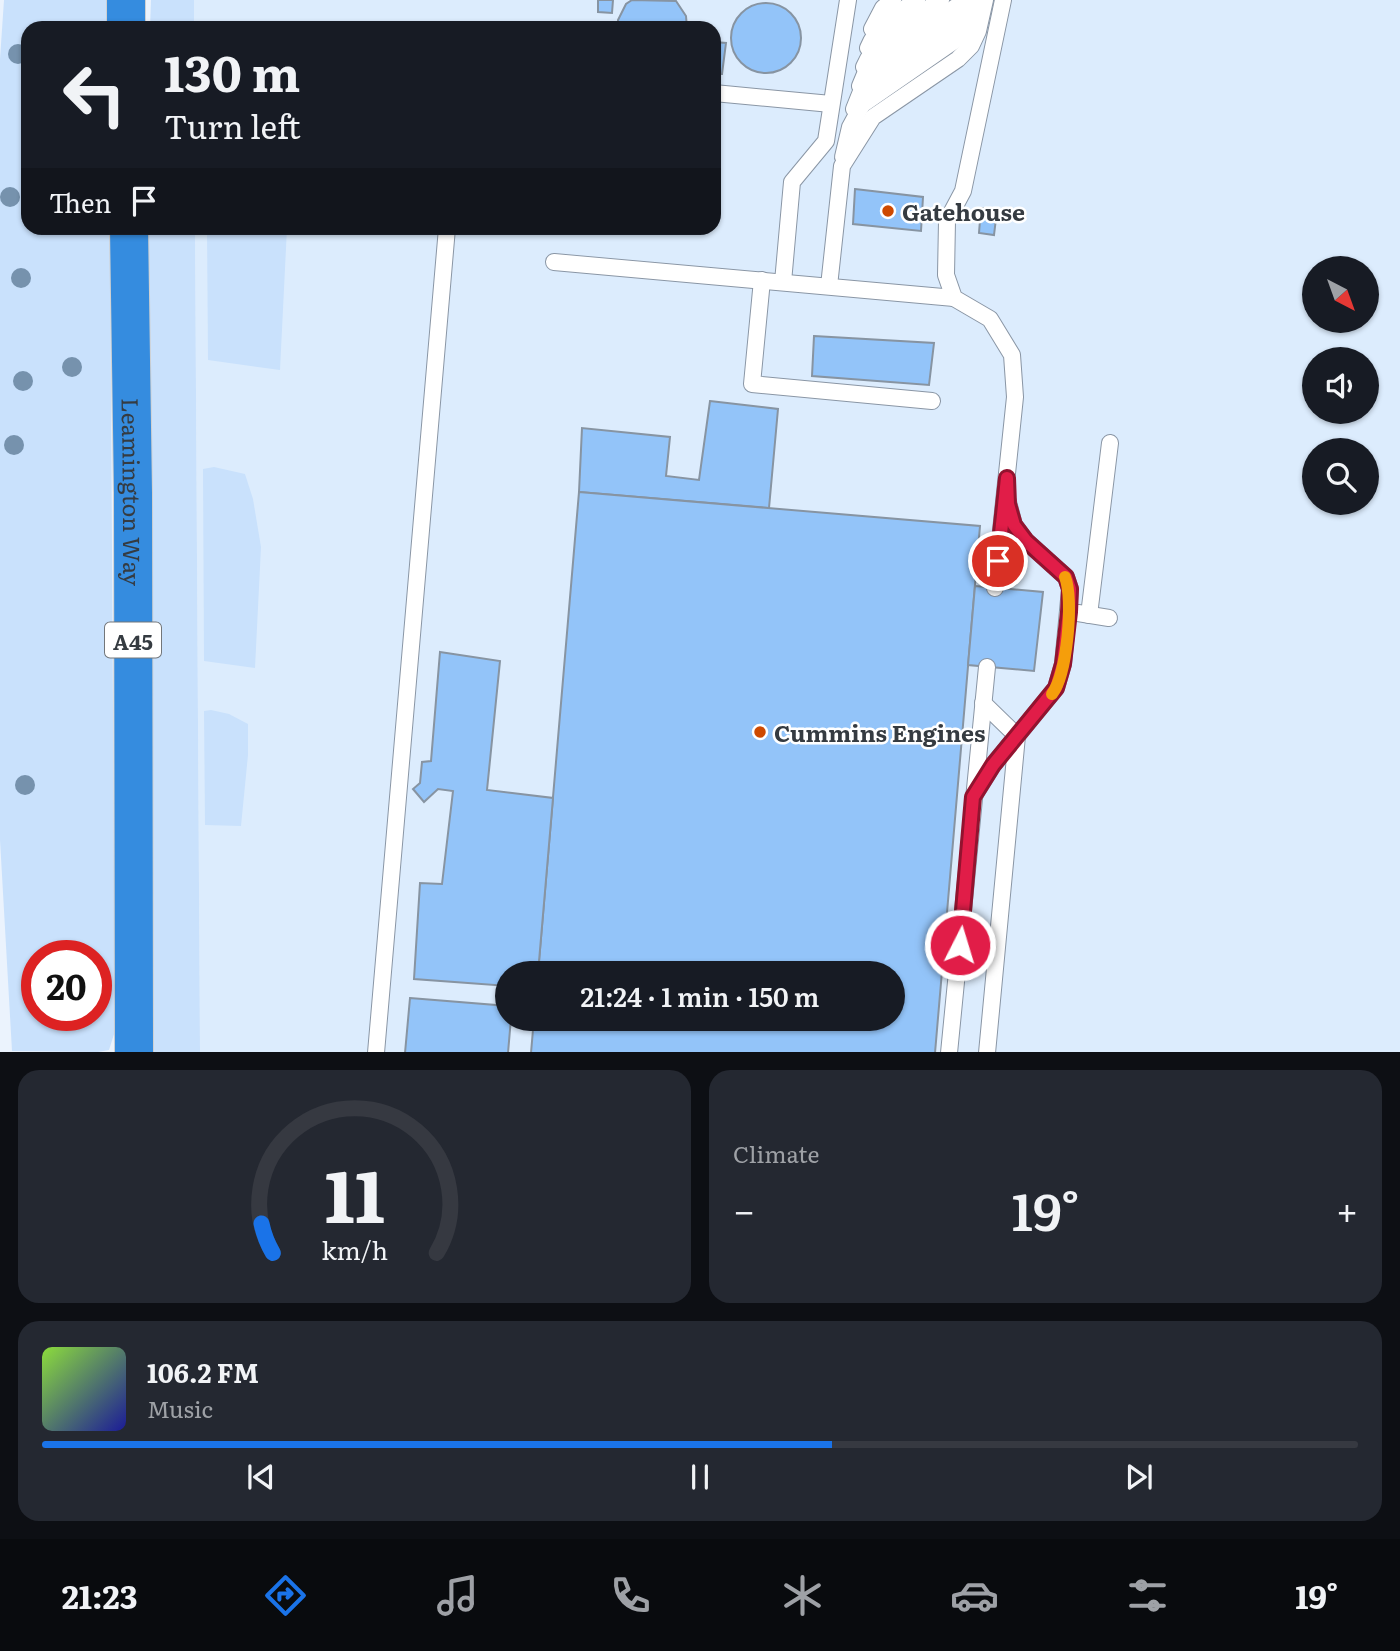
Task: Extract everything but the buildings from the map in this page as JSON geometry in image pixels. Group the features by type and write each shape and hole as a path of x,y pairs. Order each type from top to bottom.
{"highway":[{"path":"125,0 126,21"},
{"name":"Leamington Way","path":"129,235 133,493 134,1052"}],"lane":[{"path":"783,282 792,182 826,141 848,0"},
{"path":"829,286 844,148 879,0"},
{"path":"866,48 878,16 893,0"},
{"path":"862,68 873,36 879,28 917,0"},
{"path":"857,88 866,62 875,47 941,0"},
{"path":"853,107 865,74 875,61 966,0"},
{"path":"954,298 946,275 947,221 963,191 1003,0"},
{"path":"849,125 860,94 871,81 983,2"},
{"path":"844,148 850,127 862,105 970,29 983,2"},
{"path":"842,166 873,117 958,59 971,46 978,31 983,2"},
{"path":"721,94 831,104"},
{"path":"376,1052 446,235"},
{"path":"554,262 954,298 990,319 1012,355 1016,397 995,588"},
{"path":"762,280 751,384 932,401"},
{"path":"1088,615 1110,443"},
{"path":"973,797 993,765 1056,688 1063,664 1069,612 1070,589 1066,577 1026,541 1014,525 1008,504 1007,478"},
{"path":"1069,612 1110,618"},
{"path":"949,1052 987,667"},
{"path":"983,703 1017,736"},
{"path":"987,1052 1017,736"}],"shaded area":[{"path":"4,0 109,0 109,21 21,21 21,235 110,235 115,1031 109,1050 12,1051 0,840 0,59"},
{"path":"151,0 194,0 194,21 150,21"},
{"path":"194,0 1400,0 1400,1052 200,1052 195,235 721,235 721,21 194,21"},
{"path":"149,235 195,235 200,1052 147,1052"},
{"path":"207,235 287,235 280,370 208,360"},
{"path":"214,467 245,474 253,499 261,547 255,668 204,661 203,469"},
{"path":"204,711 229,714 248,724 248,755 241,826 205,825"}],"slow traffic":[{"path":"1052,694 1063,664 1069,612 1070,589 1065,577"}],"place":[{"name":"Gatehouse","path":"888,211"},
{"name":"Cummins Engines","path":"760,732"}],"route":[{"path":"960,945 973,797 993,765 1056,688 1063,664 1069,612 1070,589 1066,577 1026,541 1014,525 1008,504 1007,478 998,561"}]}
